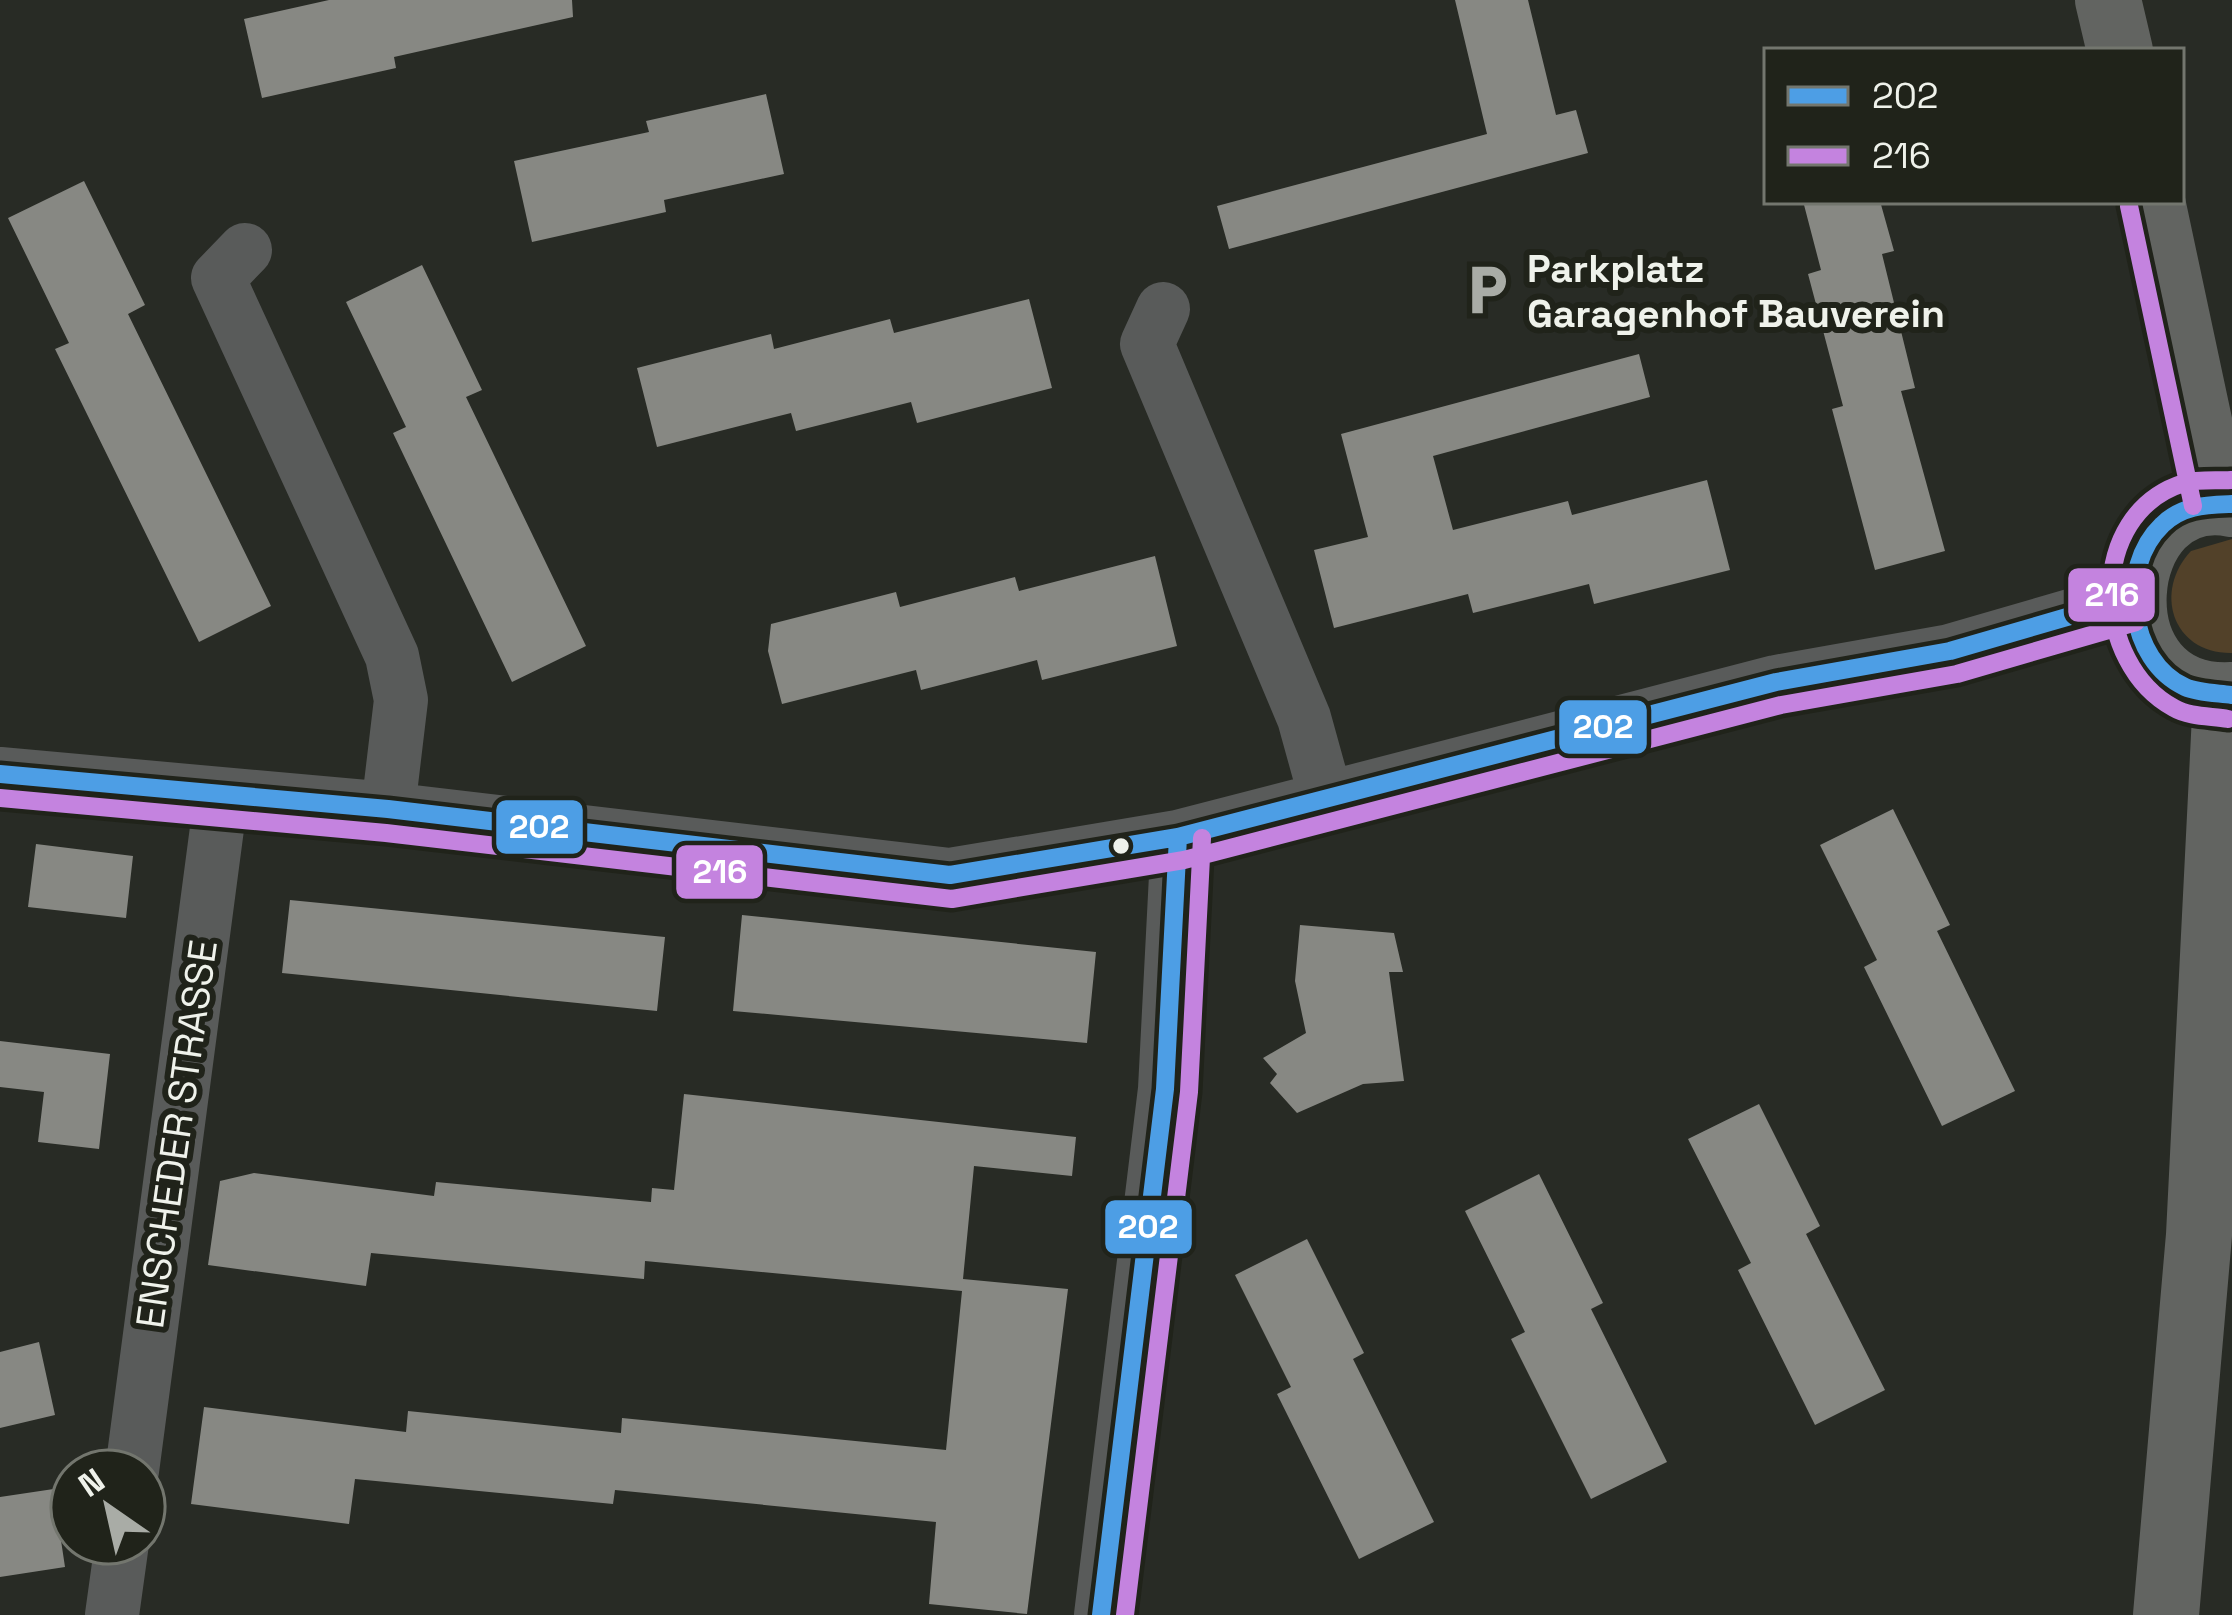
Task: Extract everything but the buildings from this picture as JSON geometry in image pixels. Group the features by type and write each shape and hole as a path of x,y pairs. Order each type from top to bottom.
{"main road":[{"path":"2108,0 2119,48"},
{"path":"2153,204 2224,502 2172,518 2140,556 2129,599 2139,638 2158,666 2174,680 2229,695 2199,1235 2166,1615"}],"street":[{"path":"245,250 218,278 392,656 401,700 388,809"},
{"path":"1163,309 1147,344 1304,718 1327,801"},
{"path":"0,774 221,798 388,809 950,874 1178,837 1776,682 1950,651 2129,599"},
{"name":"ENSCHEDER STRASSE","path":"134,1447 221,798"},
{"path":"1101,1615 1165,1089 1178,837"},
{"path":"112,1615 119,1567"}],"shaded area":[{"path":"2232,539 2232,653 2195,643 2183,632 2171,601 2179,567 2191,551"}],"transit line":[{"name":"216","path":"2129,206 2193,506"},
{"name":"216","path":"2228,719 2180,711 2147,687 2127,659 2115,626 2111,591 2116,556 2129,525 2152,500 2184,483 2231,480"},
{"name":"202","path":"2232,504 2186,510 2170,518 2148,543 2134,588 2141,636 2166,674 2190,689 2232,695"},
{"name":"202","path":"0,774 388,809 950,875 1178,837 1776,682 1950,651 2129,599"},
{"name":"216","path":"0,798 386,833 952,899 1184,860 1781,705 1957,674 2136,622"},
{"name":"202","path":"1101,1615 1165,1089 1178,837"},
{"name":"216","path":"1125,1615 1189,1092 1202,838"}],"place":[{"name":"Parkplatz Garagenhof Bauverein","path":"1487,290"}]}
